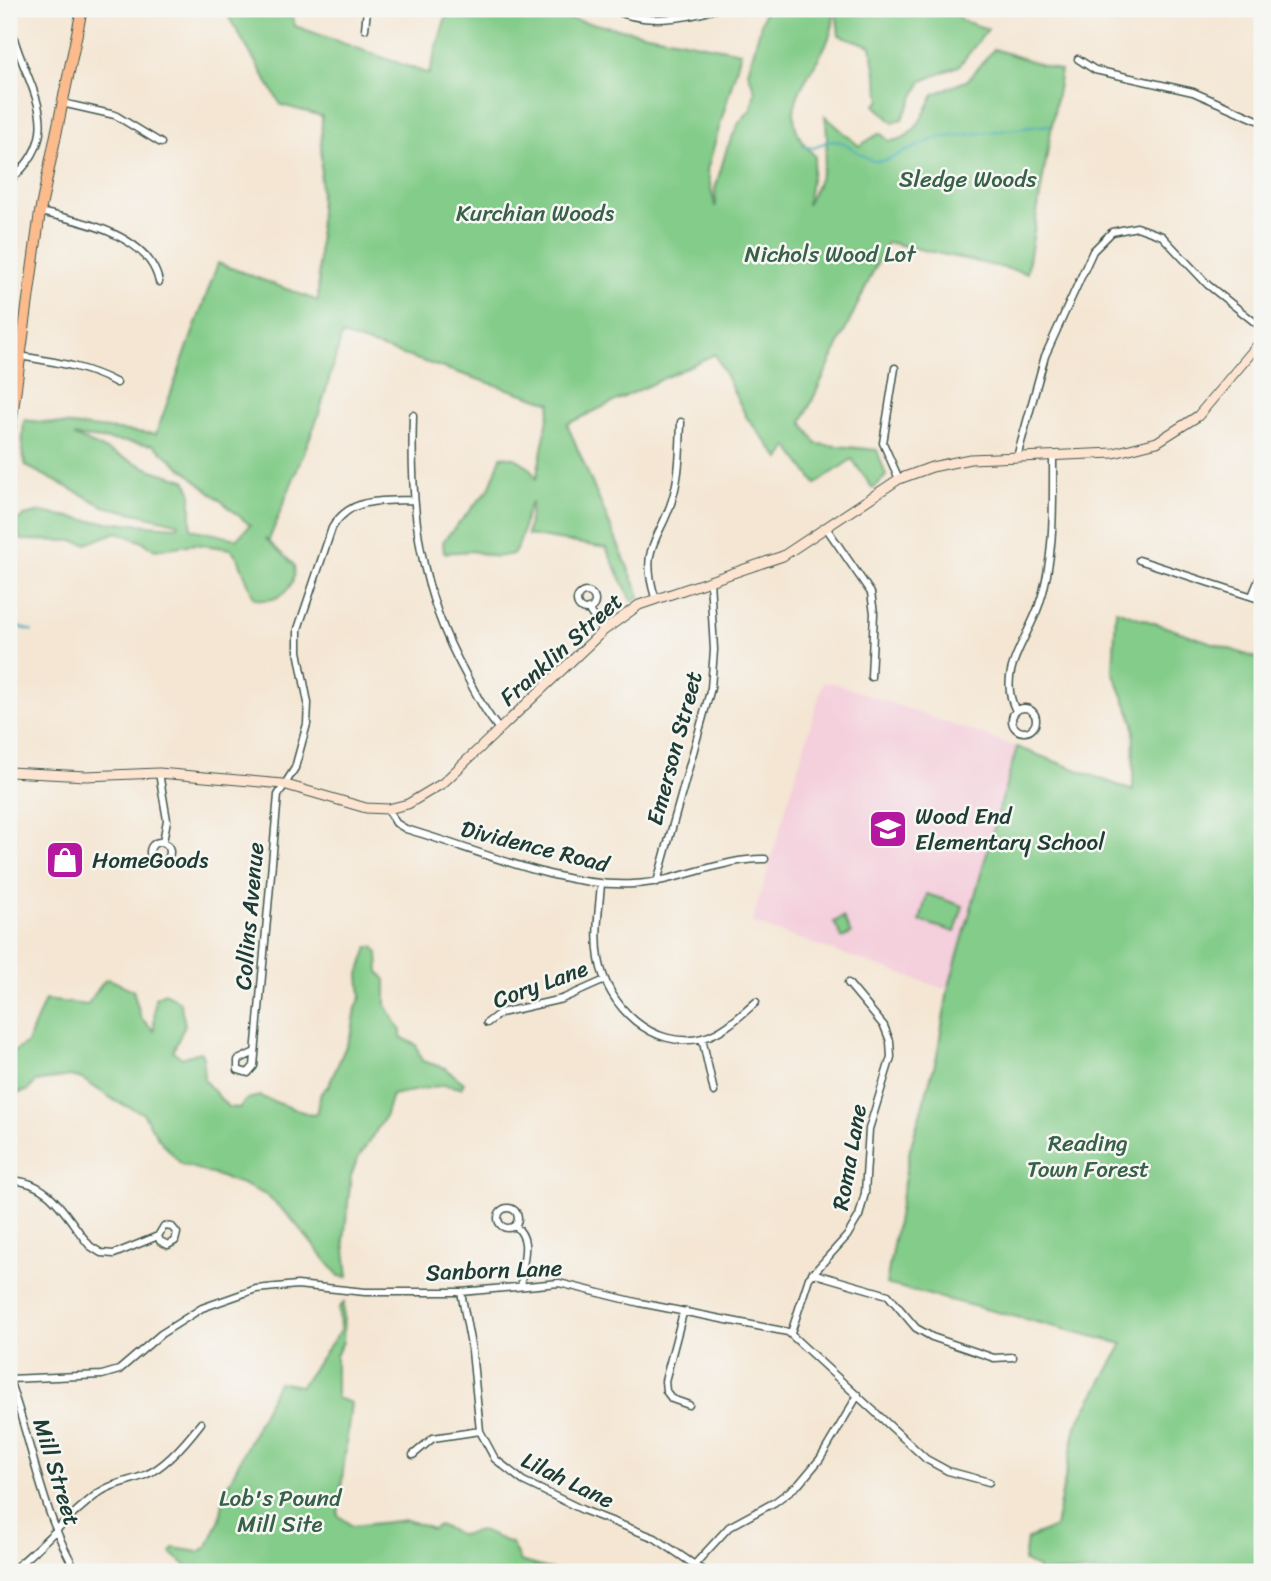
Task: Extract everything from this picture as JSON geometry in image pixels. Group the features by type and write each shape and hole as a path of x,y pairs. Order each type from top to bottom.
{"main road":[{"path":"9,439 40,212 82,9"},
{"name":"Franklin Street","path":"9,772 86,776 159,773 283,784 359,806 388,809 429,794 603,631 628,611 655,597 783,556 900,480 951,462 1126,451 1165,438 1203,411 1262,340"}],"street":[{"path":"9,9 12,51 42,114 34,150 24,167 9,181"},
{"path":"365,29 367,9"},
{"path":"613,9 633,16 663,18 694,15 716,9"},
{"path":"1078,59 1095,70 1193,92 1262,122"},
{"path":"62,103 115,115 161,144"},
{"path":"42,114 59,117"},
{"path":"34,150 51,155"},
{"path":"40,212 86,223 117,236 152,262 159,282"},
{"path":"1017,457 1045,356 1093,251 1112,232 1137,227 1162,236 1208,285 1262,328"},
{"path":"19,356 93,370 117,383"},
{"path":"895,368 883,443 900,480"},
{"path":"413,415 412,500 425,574 441,624 473,689 500,730"},
{"path":"655,597 649,572 649,556 674,495 681,422"},
{"path":"1016,711 1025,708 1033,712 1036,721 1032,730 1023,733 1014,728 1012,719 1016,711 1010,693 1010,673 1016,652 1040,606 1046,580 1053,456"},
{"name":"Collins Avenue","path":"255,1052 278,795 295,768 308,718 298,656 298,629 332,528 344,513 361,503 412,500"},
{"path":"827,529 871,593 874,613 871,677"},
{"path":"1139,560 1262,600"},
{"path":"1252,596 1262,572"},
{"name":"Emerson Street","path":"657,882 711,688 713,650 710,579"},
{"path":"588,609 603,631"},
{"path":"159,773 167,820 163,842"},
{"name":"Dividence Road","path":"388,809 396,823 406,829 553,873 601,884 657,882 746,860 765,859"},
{"path":"601,884 597,942 605,979 623,1009 643,1027 671,1039 702,1038 732,1023 757,1002"},
{"name":"Cory Lane","path":"487,1023 500,1013 559,1000 605,979"},
{"name":"Roma Lane","path":"791,1334 812,1273 846,1237 859,1216 865,1193 869,1129 891,1057 890,1041 884,1026 848,983"},
{"path":"702,1038 714,1092"},
{"path":"9,1180 27,1181 45,1189 88,1244 99,1252 114,1254 158,1236"},
{"path":"515,1226 526,1245 520,1270 522,1286"},
{"path":"812,1273 888,1295 916,1328 932,1337 994,1358 1013,1357"},
{"name":"Sanborn Lane","path":"9,1379 113,1373 130,1364 161,1334 202,1308 257,1289 297,1285 360,1292 461,1292 566,1284 683,1312 767,1326 791,1334 931,1463 948,1471 989,1482"},
{"name":"Lilah Lane","path":"461,1292 472,1351 480,1431 492,1455 512,1474 587,1513 655,1538 705,1572"},
{"path":"683,1312 665,1384 672,1399 689,1405"},
{"name":"Mill Street","path":"9,1379 27,1430 36,1475 54,1529 77,1572"},
{"path":"695,1564 729,1527 775,1502 799,1484 820,1459 858,1395"},
{"path":"10,1572 33,1554 54,1529 110,1486 153,1471 201,1423"},
{"path":"413,1455 433,1438 480,1431"}],"shaded area":[{"name":"Wood End Elementary School","path":"823,683 834,683 1017,747 948,990 752,923"}],"green space":[{"name":"Kurchian Woods","path":"224,9 291,9 295,26 429,74 448,9 559,17 741,52 707,170 716,206 715,189 727,148 739,123 751,109 755,91 748,72 765,9 833,9 832,28 797,99 794,117 799,136 815,156 807,205 824,162 827,140 825,116 859,146 880,133 889,141 898,140 917,125 934,94 968,80 994,49 1061,71 1027,273 887,242 802,422 817,444 877,450 886,476 873,489 852,459 816,484 788,446 780,459 747,418 715,354 567,424 640,596 632,601 606,548 527,535 532,501 526,514 520,542 513,554 496,557 472,551 444,553 443,541 489,489 501,457 523,462 536,480 551,403 342,335 318,417 269,540 265,538 294,565 293,581 284,593 270,599 254,598 238,558 231,549 195,544 155,550 117,532 86,544 74,541 21,540 14,522 24,516 41,512 92,521 177,527 179,524 104,506 26,466 22,451 24,420 156,434 218,263 318,301 322,116 281,105","holes":["74,436 154,445 250,525 237,539 191,529 191,491 185,480 152,470"]},
{"name":"Sledge Woods","path":"836,9 959,9 960,20 988,29 959,66 922,81 902,119 893,123 875,105 881,100 871,46 839,35"},
{"name":"Reading Town Forest","path":"1116,610 1262,660 1262,1572 1038,1572 1038,1568 1024,1561 1027,1539 1055,1527 1076,1426 1123,1344 886,1284 910,1149 937,1056 948,990 1017,747 1133,791 1134,723 1113,672"},
{"path":"927,894 963,906 955,932 920,921"},
{"path":"843,917 851,934 842,938 834,922"},
{"path":"368,947 374,947 378,953 379,972 386,980 386,1005 401,1031 401,1037 416,1045 422,1061 445,1068 464,1083 461,1088 444,1085 392,1095 385,1117 357,1160 351,1176 344,1240 348,1277 339,1276 290,1217 266,1195 242,1184 181,1164 158,1138 143,1113 117,1102 82,1079 70,1076 36,1082 27,1091 9,1095 9,1055 27,1043 45,1000 87,1005 104,981 109,979 133,990 141,1018 154,1031 155,998 165,993 180,1002 185,1025 173,1051 182,1058 200,1052 203,1057 204,1080 228,1107 239,1108 247,1099 259,1096 311,1115 316,1114 321,1093 329,1085 352,1032 356,1008 361,997 359,974"},
{"name":"Lob's Pound Mill Site","path":"344,1303 343,1342 336,1355 336,1398 351,1403 338,1515 352,1526 407,1520 432,1529 439,1525 461,1535 481,1531 511,1543 520,1561 560,1572 194,1572 171,1553 174,1548 199,1552 208,1546 220,1519 225,1491 278,1382 301,1386 340,1331 339,1308"}],"waterway":[{"path":"802,146 814,148 828,141 842,142 872,161 884,161 936,138 1050,125"},
{"path":"9,624 32,631"}],"place":[{"name":"Wood End Elementary School","path":"888,829"},
{"name":"HomeGoods","path":"65,860"}],"park label":[{"name":"Nichols Wood Lot","path":"830,254"}]}
